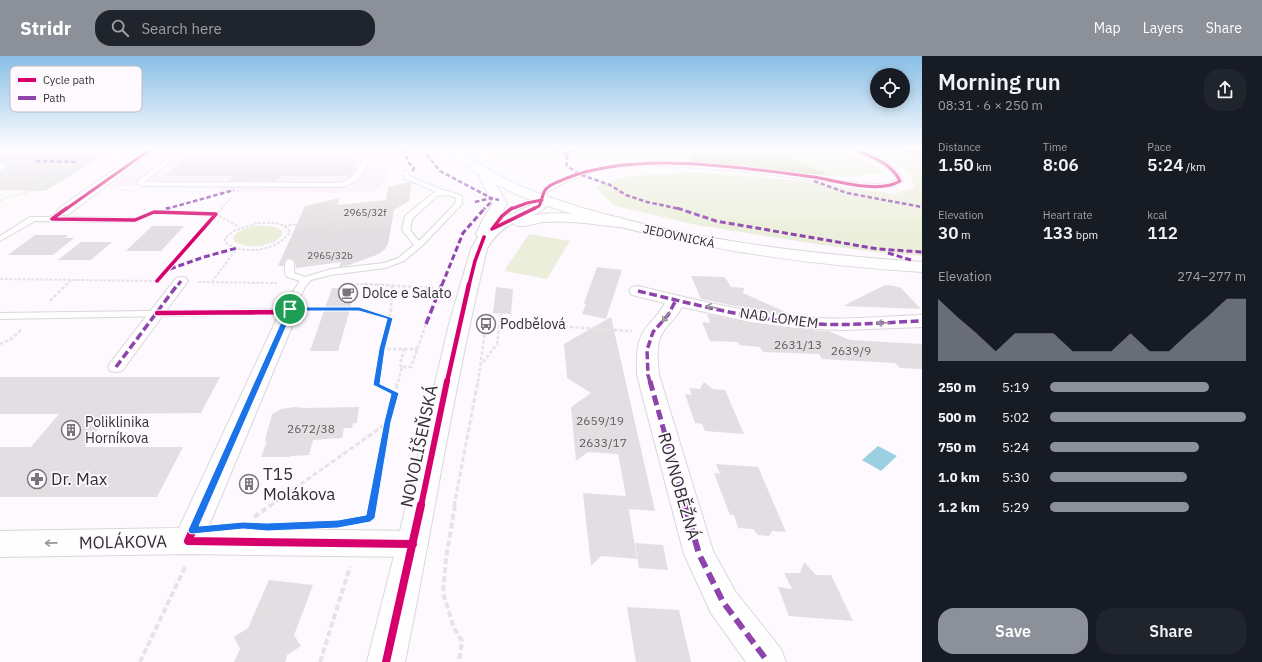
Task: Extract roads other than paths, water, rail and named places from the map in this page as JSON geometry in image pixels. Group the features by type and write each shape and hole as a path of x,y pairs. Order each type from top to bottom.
{"street":[{"path":"64,211 111,177"},
{"name":"NOVOLÍŠEŇSKÁ","path":"391,661 413,544 459,324 475,261 488,233 490,219 500,204 486,177"},
{"name":"JEDOVNICKÁ","path":"493,177 542,200 618,222 679,237 747,250 840,261 922,267"},
{"path":"488,233 535,209 539,206 542,200"},
{"path":"488,233 530,219 566,217 618,222"},
{"path":"116,367 180,282"},
{"name":"NAD LOMEM","path":"638,291 774,319 817,324 922,322"},
{"name":"ROVNOBĚŽNÁ","path":"676,300 668,315 653,332 647,350 648,375 699,554 723,602 768,662"},
{"path":"188,541 290,311"},
{"name":"MOLÁKOVA","path":"0,544 188,541 413,544"}],"lane":[{"path":"146,177 140,182 144,184 341,185 354,181 357,177"},
{"path":"0,316 290,311 303,283 316,276 333,272 392,264 408,255 460,201 460,197 456,195 442,192 407,177"},
{"path":"542,200 545,190 572,177"},
{"path":"814,177 871,186 892,185 900,181 898,177"},
{"path":"418,244 406,230 408,218 435,194 442,192"},
{"path":"52,219 64,211"},
{"path":"0,239 33,219 135,220"},
{"path":"290,262 290,275 308,280"}],"water":[{"path":"878,446 897,456 881,471 862,460"}],"place":[{"name":"Dolce e Salato","path":"348,293"},
{"name":"Podbělová","path":"486,324"},
{"name":"Poliklinika Horníkova","path":"71,430"},
{"name":"Dr. Max","path":"37,479"},
{"name":"T15 Molákova","path":"249,484"}]}
